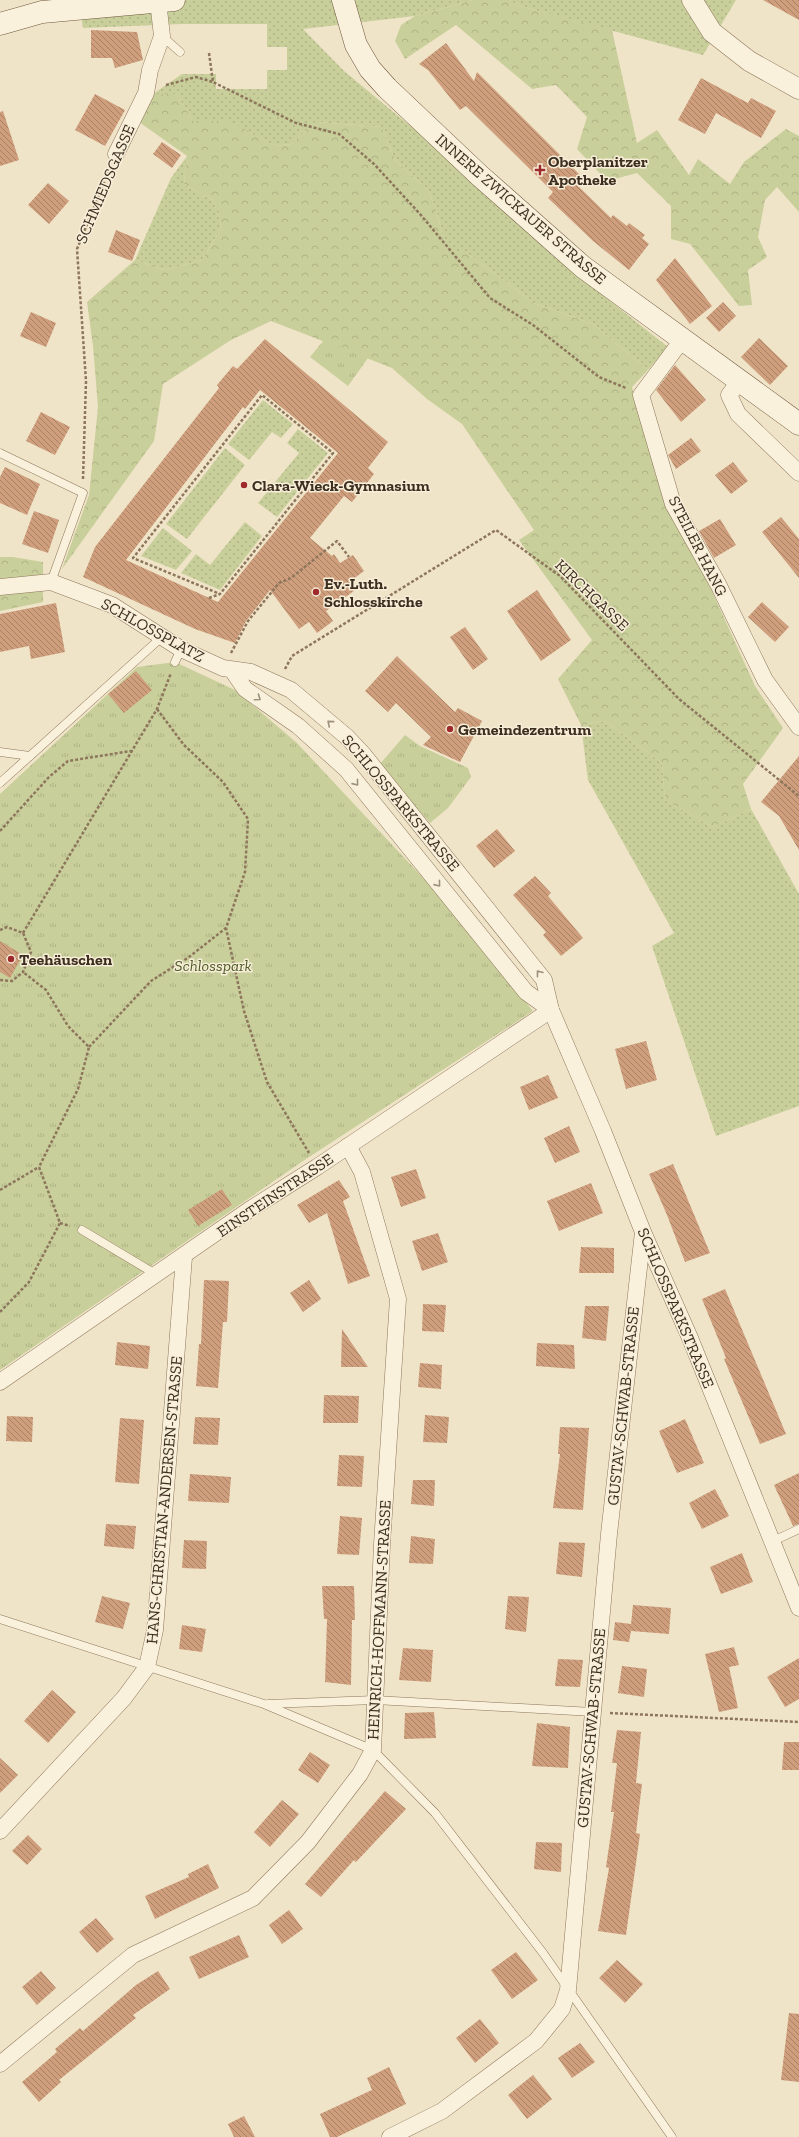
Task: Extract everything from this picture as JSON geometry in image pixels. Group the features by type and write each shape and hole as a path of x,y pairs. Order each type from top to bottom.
{"main road":[{"path":"0,24 70,4 163,0"},
{"name":"INNERE ZWICKAUER STRASSE","path":"343,0 356,45 370,69 387,88 479,175 582,267 799,424"}],"street":[{"name":"SCHMIEDSGASSE","path":"116,154 146,93 150,70 162,36 163,0"},
{"path":"692,0 712,32 748,61 799,89"},
{"path":"641,395 682,340"},
{"path":"739,382 729,395 738,414 799,473"},
{"name":"STEILER HANG","path":"641,395 673,504 718,584 765,680 799,727"},
{"path":"0,587 51,582"},
{"name":"SCHLOSSPLATZ","path":"51,582 112,605 163,636 178,655 228,669"},
{"name":"SCHLOSSPARKSTRASSE","path":"228,669 251,672 278,683 309,705 347,737 364,754 544,980 551,1010 603,1131 642,1232 690,1338 771,1542 799,1608"},
{"name":"SCHLOSSPARKSTRASSE","path":"228,669 246,689 298,726 346,769 526,992 551,1010"},
{"name":"EINSTEINSTRASSE","path":"0,1382 184,1257 249,1210 317,1167 551,1010"},
{"name":"HEINRICH-HOFFMANN-STRASSE","path":"0,2064 133,1955 253,1898 308,1842 360,1774 373,1750 382,1544 398,1298 362,1172 348,1146"},
{"name":"GUSTAV-SCHWAB-STRASSE","path":"390,2137 442,2111 536,2041 562,2009 568,1990 609,1534 642,1232"},
{"name":"HANS-CHRISTIAN-ANDERSEN-STRASSE","path":"0,1831 124,1698 147,1668 155,1630 184,1257"}],"lane":[{"path":"162,36 180,52"},
{"path":"0,453 83,493 51,582"},
{"path":"0,783 163,636"},
{"path":"0,752 30,756"},
{"path":"82,1230 157,1275"},
{"path":"771,1542 799,1529"},
{"path":"0,1619 147,1668 264,1704 373,1750 436,1813 543,1953 672,2137"},
{"path":"264,1704 375,1700 593,1712"}],"path":[{"path":"209,53 213,82"},
{"path":"146,93 166,85 196,77 213,82 296,123 339,134 374,164 415,208 490,298 533,325 599,377 641,395"},
{"name":"SCHMIEDSGASSE","path":"83,493 86,381 77,249 116,154"},
{"path":"209,598 220,594 333,453 262,395 133,558 220,594"},
{"name":"KIRCHGASSE","path":"278,683 292,656 496,530 560,576 679,699 799,796"},
{"path":"228,669 248,621 279,583 290,578 337,541 349,557"},
{"path":"23,933 157,709 178,655"},
{"path":"157,709 184,745 224,782 248,819 245,872 226,928 244,1011 267,1082 317,1167"},
{"path":"0,831 49,777 68,761 131,751"},
{"path":"0,930 7,927 23,933 31,952 23,972 12,981 0,980"},
{"path":"0,1190 39,1167 78,1089 89,1047 151,981 188,957 226,928"},
{"path":"23,972 46,990 68,1026 89,1047"},
{"path":"0,1312 29,1282 60,1223 39,1167"},
{"path":"593,1712 799,1722"}],"green space":[{"path":"78,0 473,0 415,16 303,29 344,71 421,135 552,255 668,347 648,370 593,324 534,303 467,253 447,253 437,213 429,191 395,160 382,127 316,122 291,144 275,146 230,122 193,121 176,94 153,94 182,74 216,74 216,89 267,89 267,70 287,70 287,47 267,47 267,24 182,24 83,28"},
{"path":"473,0 510,0 516,5 612,30 637,143 657,130 689,175 698,159 730,184 744,162 786,129 799,136 799,212 777,187 765,200 758,237 767,257 748,270 752,305 739,306 690,244 671,239 671,206 637,173 607,181 577,149 587,117 556,85 532,89 456,25 405,59 395,41 401,25 415,16"},
{"path":"510,0 736,0 703,55 516,5"},
{"path":"153,94 176,94 193,121 230,121 275,146 291,144 316,122 382,127 395,160 429,191 437,213 447,253 467,253 534,303 593,324 648,370 632,387 636,405 671,501 755,686 783,728 743,784 751,809 713,827 665,800 662,763 605,721 581,725 558,679 592,640 519,540 534,530 462,424 427,399 392,368 271,321 231,340 163,384 154,441 62,569 89,495 98,407 93,346 87,302 135,260 164,270 202,260 222,227 213,200 184,185 187,156 139,122"},
{"path":"187,156 184,185 213,200 222,227 202,260 164,270 135,260 171,178"},
{"path":"324,340 368,358 348,386 310,357"},
{"path":"263,400 293,424 281,438 272,432 249,460 228,444"},
{"path":"298,429 328,453 277,517 258,503 299,453 287,443"},
{"path":"225,448 245,465 187,539 166,524"},
{"path":"245,522 262,536 220,590 181,573 196,554 210,565"},
{"path":"163,528 192,551 176,570 141,556"},
{"path":"0,557 13,557 43,562 43,602 0,611"},
{"name":"Schlosspark","path":"175,662 235,690 297,743 440,896 533,1011 303,1161 0,1370 0,794 137,667"},
{"path":"605,721 662,763 665,800 713,827 751,809 799,894 799,1106 716,1136 652,946 674,933 588,780 581,725"},
{"path":"405,735 420,746 468,768 471,777 448,808 430,823 379,765"}],"building":[{"path":"763,0 799,0 799,20"},
{"path":"91,30 137,32 143,60 115,68 112,58 91,58"},
{"path":"446,43 474,81 477,72 586,181 576,184 611,218 613,215 627,226 629,223 645,235 642,238 649,244 629,270 593,241 548,198 553,192 466,106 460,110 428,70 419,64"},
{"path":"701,78 748,103 751,98 776,111 761,138 716,113 705,134 678,120"},
{"path":"95,94 125,110 105,146 75,130"},
{"path":"3,111 19,160 0,166 0,112"},
{"path":"162,142 181,155 172,168 153,154"},
{"path":"48,183 69,201 49,224 28,205"},
{"path":"116,230 140,240 132,261 108,252"},
{"path":"675,258 712,306 690,324 656,280"},
{"path":"723,302 736,316 719,332 706,318"},
{"path":"31,312 56,323 46,347 20,336"},
{"path":"759,338 788,366 770,385 741,357"},
{"path":"265,339 388,442 368,468 374,474 352,502 344,496 310,538 332,556 334,554 340,563 353,555 364,571 352,580 358,588 326,611 333,621 317,633 309,622 299,629 270,590 246,621 235,643 195,629 83,577 95,547 219,388 217,385 233,366 237,369","holes":["260,390 338,453 218,602 126,560 243,407 245,409"]},
{"path":"675,365 706,400 681,422 656,390"},
{"path":"41,412 70,427 55,455 26,441"},
{"path":"691,438 701,451 676,469 668,455"},
{"path":"733,462 748,481 731,494 715,475"},
{"path":"5,467 40,484 27,515 0,503 0,477"},
{"path":"34,511 59,520 48,553 22,544"},
{"path":"781,517 799,539 799,578 762,532"},
{"path":"720,519 736,545 714,558 699,531"},
{"path":"537,590 571,640 541,661 507,611"},
{"path":"762,602 789,627 775,642 748,617"},
{"path":"56,603 65,652 31,659 29,646 0,652 0,614"},
{"path":"465,627 488,659 473,670 450,637"},
{"path":"397,656 455,712 458,708 482,721 460,762 423,745 431,737 396,703 388,712 365,691"},
{"path":"136,671 152,690 124,713 108,694"},
{"path":"799,756 799,850 779,816 761,802"},
{"path":"497,829 515,851 494,868 476,846"},
{"path":"535,876 551,893 548,896 583,938 561,956 543,935 546,932 513,895"},
{"name":"Teehäuschen","path":"0,941 23,955 10,978 0,972"},
{"path":"646,1041 657,1080 626,1089 615,1049"},
{"path":"548,1075 558,1098 529,1110 520,1087"},
{"path":"569,1126 580,1152 555,1163 544,1138"},
{"path":"673,1164 710,1253 685,1262 649,1174"},
{"path":"416,1169 426,1198 401,1207 391,1177"},
{"path":"339,1180 350,1197 343,1201 370,1276 348,1284 327,1213 309,1223 297,1205"},
{"path":"591,1183 603,1213 559,1231 547,1201"},
{"path":"222,1189 232,1205 198,1226 188,1210"},
{"path":"438,1233 448,1262 422,1271 412,1241"},
{"path":"581,1247 614,1248 614,1273 579,1273"},
{"path":"204,1280 229,1281 227,1322 223,1322 218,1388 196,1386 199,1344 201,1344"},
{"path":"309,1280 321,1299 303,1312 290,1293"},
{"path":"725,1289 786,1434 760,1444 724,1359 726,1358 702,1299"},
{"path":"423,1304 446,1305 444,1332 422,1331"},
{"path":"585,1306 609,1306 606,1341 582,1338"},
{"path":"342,1329 368,1367 341,1367"},
{"path":"117,1342 150,1346 148,1369 115,1365"},
{"path":"537,1343 574,1345 575,1369 536,1366"},
{"path":"420,1363 442,1365 441,1389 418,1387"},
{"path":"324,1395 359,1396 358,1423 323,1423"},
{"path":"425,1415 449,1417 447,1443 423,1442"},
{"path":"7,1416 33,1417 32,1442 6,1441"},
{"path":"195,1417 220,1418 218,1445 193,1444"},
{"path":"120,1418 144,1420 139,1484 115,1482"},
{"path":"685,1419 704,1463 677,1473 659,1431"},
{"path":"560,1427 589,1428 583,1510 553,1508 560,1454 558,1454"},
{"path":"339,1455 364,1456 362,1487 337,1486"},
{"path":"799,1473 799,1524 793,1526 774,1485"},
{"path":"190,1474 231,1477 229,1503 188,1501"},
{"path":"413,1480 435,1480 434,1506 411,1504"},
{"path":"715,1489 729,1516 702,1529 689,1503"},
{"path":"340,1516 362,1518 359,1555 337,1554"},
{"path":"106,1524 136,1526 134,1549 104,1546"},
{"path":"411,1536 435,1539 433,1564 409,1563"},
{"path":"184,1540 207,1541 206,1569 182,1568"},
{"path":"559,1542 585,1543 582,1577 556,1574"},
{"path":"742,1553 753,1582 721,1594 710,1567"},
{"path":"322,1586 354,1586 355,1620 352,1620 351,1685 325,1682 327,1619 324,1619"},
{"path":"102,1596 130,1603 123,1629 95,1622"},
{"path":"508,1596 529,1597 526,1632 505,1629"},
{"path":"633,1605 671,1608 669,1634 631,1631 629,1642 613,1640 615,1622 631,1624"},
{"path":"182,1625 206,1629 202,1652 179,1649"},
{"path":"734,1647 739,1665 729,1667 738,1708 719,1712 705,1654"},
{"path":"403,1648 433,1650 431,1682 399,1680"},
{"path":"799,1658 799,1699 785,1707 767,1677"},
{"path":"558,1659 583,1660 580,1687 555,1686"},
{"path":"622,1666 647,1669 644,1697 618,1693"},
{"path":"52,1690 76,1712 48,1743 24,1721"},
{"path":"434,1712 436,1738 404,1739 405,1713"},
{"path":"537,1723 570,1727 568,1768 532,1766"},
{"path":"617,1730 641,1732 636,1783 642,1784 636,1833 640,1834 626,1935 598,1931 609,1868 606,1867 614,1812 611,1812 617,1763 612,1763"},
{"path":"784,1742 799,1742 799,1770 782,1770"},
{"path":"310,1752 330,1765 318,1783 298,1770"},
{"path":"0,1758 18,1775 0,1793"},
{"path":"385,1791 406,1809 356,1862 354,1860 321,1897 305,1884"},
{"path":"282,1800 299,1814 270,1847 254,1832"},
{"path":"28,1835 42,1849 27,1865 12,1851"},
{"path":"536,1842 562,1843 561,1872 534,1869"},
{"path":"208,1864 219,1888 155,1919 145,1896 189,1877 188,1874"},
{"path":"289,1910 303,1929 282,1944 269,1925"},
{"path":"96,1918 114,1939 97,1953 79,1932"},
{"path":"239,1935 249,1957 199,1979 189,1957"},
{"path":"516,1952 538,1980 512,1999 491,1970"},
{"path":"617,1960 643,1984 625,2003 599,1978"},
{"path":"41,1971 56,1988 37,2005 22,1987"},
{"path":"158,1971 170,1989 133,2015 136,2018 59,2080 61,2082 39,2102 22,2082 57,2052 55,2049 80,2028 83,2031 136,1985"},
{"path":"789,2013 799,2014 799,2082 781,2080"},
{"path":"480,2019 499,2043 475,2063 456,2038"},
{"path":"580,2043 595,2062 572,2078 558,2058"},
{"path":"389,2067 406,2104 337,2137 330,2137 320,2114 372,2090 367,2078"},
{"path":"533,2075 552,2099 527,2119 508,2095"},
{"path":"244,2116 255,2137 234,2137 228,2124"}],"place":[{"name":"Oberplanitzer Apotheke","path":"540,170"},
{"name":"Clara-Wieck-Gymnasium","path":"244,485"},
{"name":"Ev.-Luth. Schlosskirche","path":"316,592"},
{"name":"Gemeindezentrum","path":"450,729"},
{"name":"Teehäuschen","path":"11,959"}]}
